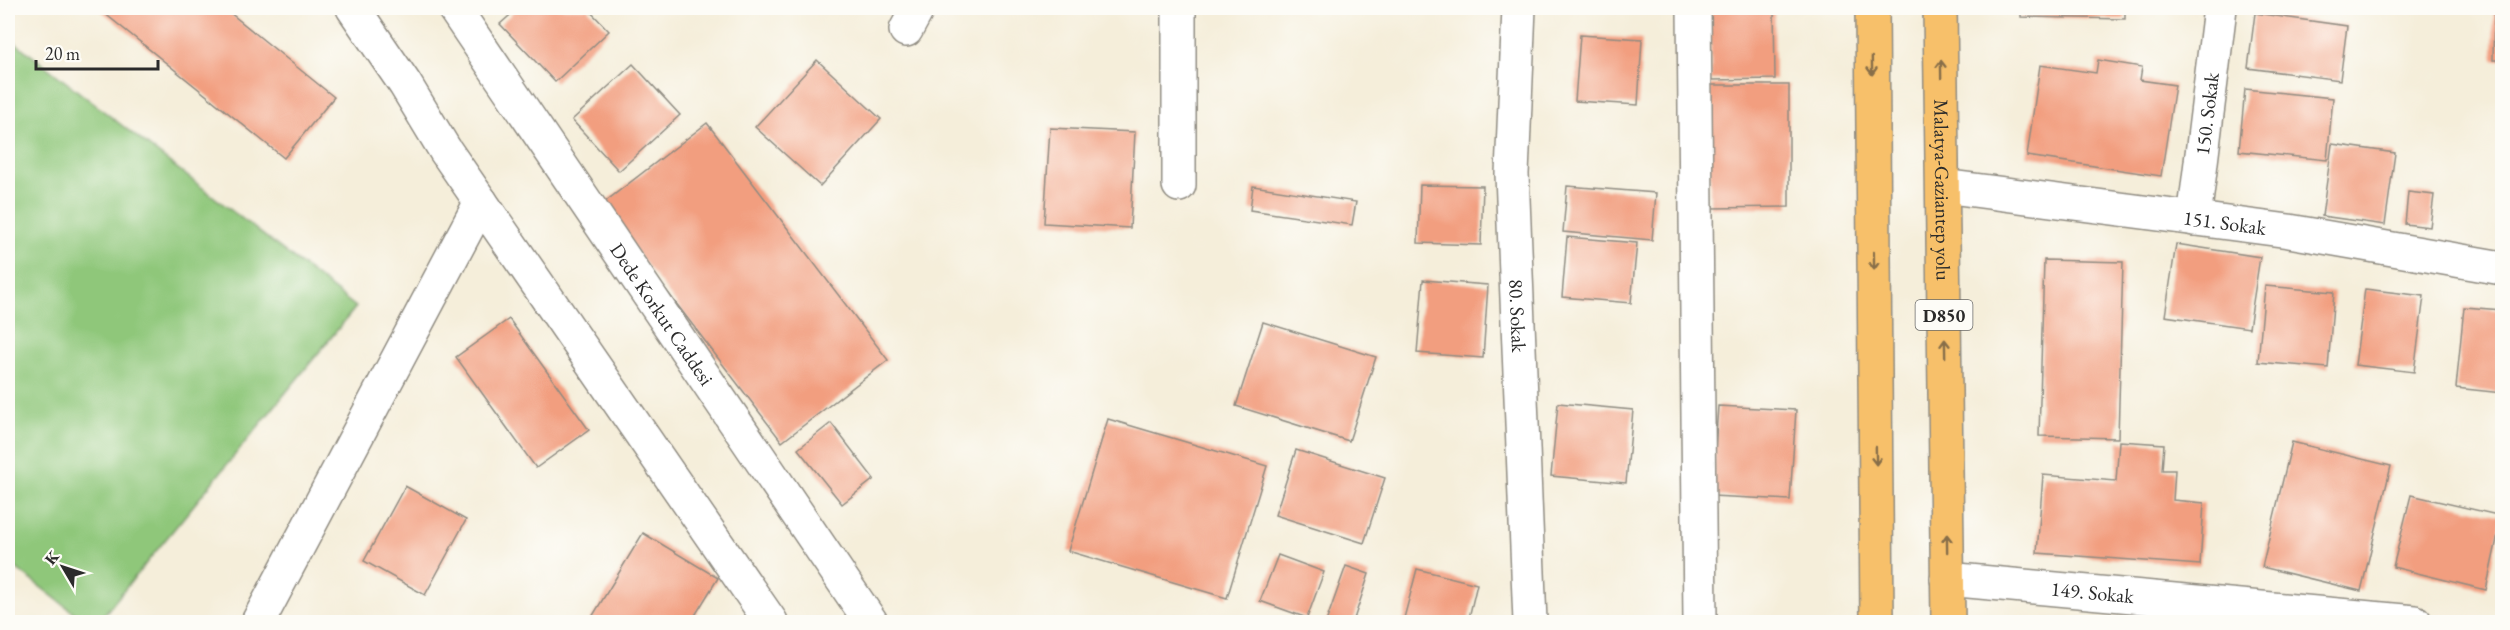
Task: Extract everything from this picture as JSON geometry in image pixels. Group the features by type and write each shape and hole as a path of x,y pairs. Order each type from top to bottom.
{"highway":[{"path":"1872,8 1877,622"},
{"name":"Malatya-Gaziantep yolu","path":"1940,8 1948,622"}],"street":[{"name":"Dede Korkut Caddesi","path":"454,8 871,622"},
{"path":"1179,8 1179,185"},
{"name":"80. Sokak","path":"1520,8 1512,174 1530,622"},
{"path":"1694,8 1700,622"},
{"name":"150. Sokak","path":"2194,219 2220,8"},
{"path":"363,12 481,202 771,622"},
{"name":"151. Sokak","path":"1943,186 2289,231 2502,268"},
{"path":"258,622 481,202"},
{"name":"149. Sokak","path":"1947,579 2415,622"}],"green space":[{"path":"8,37 356,307 98,622 86,622 8,562"}],"building":[{"path":"98,8 224,8 334,97 284,158"},
{"path":"518,8 587,8 609,31 555,82 500,24"},
{"path":"1710,8 1774,8 1775,79 1711,80"},
{"path":"2021,8 2125,8 2125,19 2021,17"},
{"path":"2494,8 2502,8 2502,60 2493,60"},
{"path":"2255,13 2347,26 2340,80 2248,68"},
{"path":"1580,35 1642,39 1638,105 1575,101"},
{"path":"817,60 881,119 820,186 755,127"},
{"path":"2098,60 2142,67 2140,80 2175,85 2161,176 2027,156 2040,65 2096,73"},
{"path":"633,64 680,115 619,171 572,120"},
{"path":"1710,85 1789,85 1789,207 1710,208"},
{"path":"2245,89 2333,98 2327,160 2239,151"},
{"path":"707,123 888,360 782,442 601,205"},
{"path":"1050,128 1135,132 1130,228 1044,223"},
{"path":"2332,144 2395,153 2385,225 2322,216"},
{"path":"1420,185 1483,186 1481,245 1418,243"},
{"path":"1253,186 1356,202 1352,225 1250,210"},
{"path":"1567,186 1656,193 1652,240 1563,232"},
{"path":"2408,192 2434,195 2430,227 2405,224"},
{"path":"1567,237 1637,243 1631,303 1562,297"},
{"path":"2176,244 2260,257 2249,328 2165,316"},
{"path":"2044,260 2123,262 2118,438 2039,436"},
{"path":"1423,280 1488,285 1483,358 1417,353"},
{"path":"2265,286 2334,292 2328,368 2258,362"},
{"path":"2365,289 2424,296 2414,372 2355,365"},
{"path":"2464,307 2502,310 2502,393 2456,388"},
{"path":"509,319 589,430 536,468 456,357"},
{"path":"1263,322 1376,357 1349,441 1236,406"},
{"path":"1558,403 1633,410 1626,483 1551,476"},
{"path":"1718,406 1796,410 1790,500 1712,496"},
{"path":"1108,419 1267,466 1227,598 1068,551"},
{"path":"831,423 874,479 842,504 798,449"},
{"path":"2119,441 2164,444 2162,470 2175,470 2173,500 2204,503 2200,565 2037,553 2043,475 2116,481"},
{"path":"2292,442 2391,466 2361,591 2262,567"},
{"path":"1296,450 1385,478 1364,543 1275,515"},
{"path":"405,486 466,520 425,595 364,561"},
{"path":"2411,495 2502,516 2486,590 2393,567"},
{"path":"643,533 718,578 691,622 589,622"},
{"path":"1278,555 1324,572 1307,618 1260,601"},
{"path":"1346,566 1369,574 1353,622 1326,622"},
{"path":"1417,569 1477,584 1468,622 1403,622"}]}
